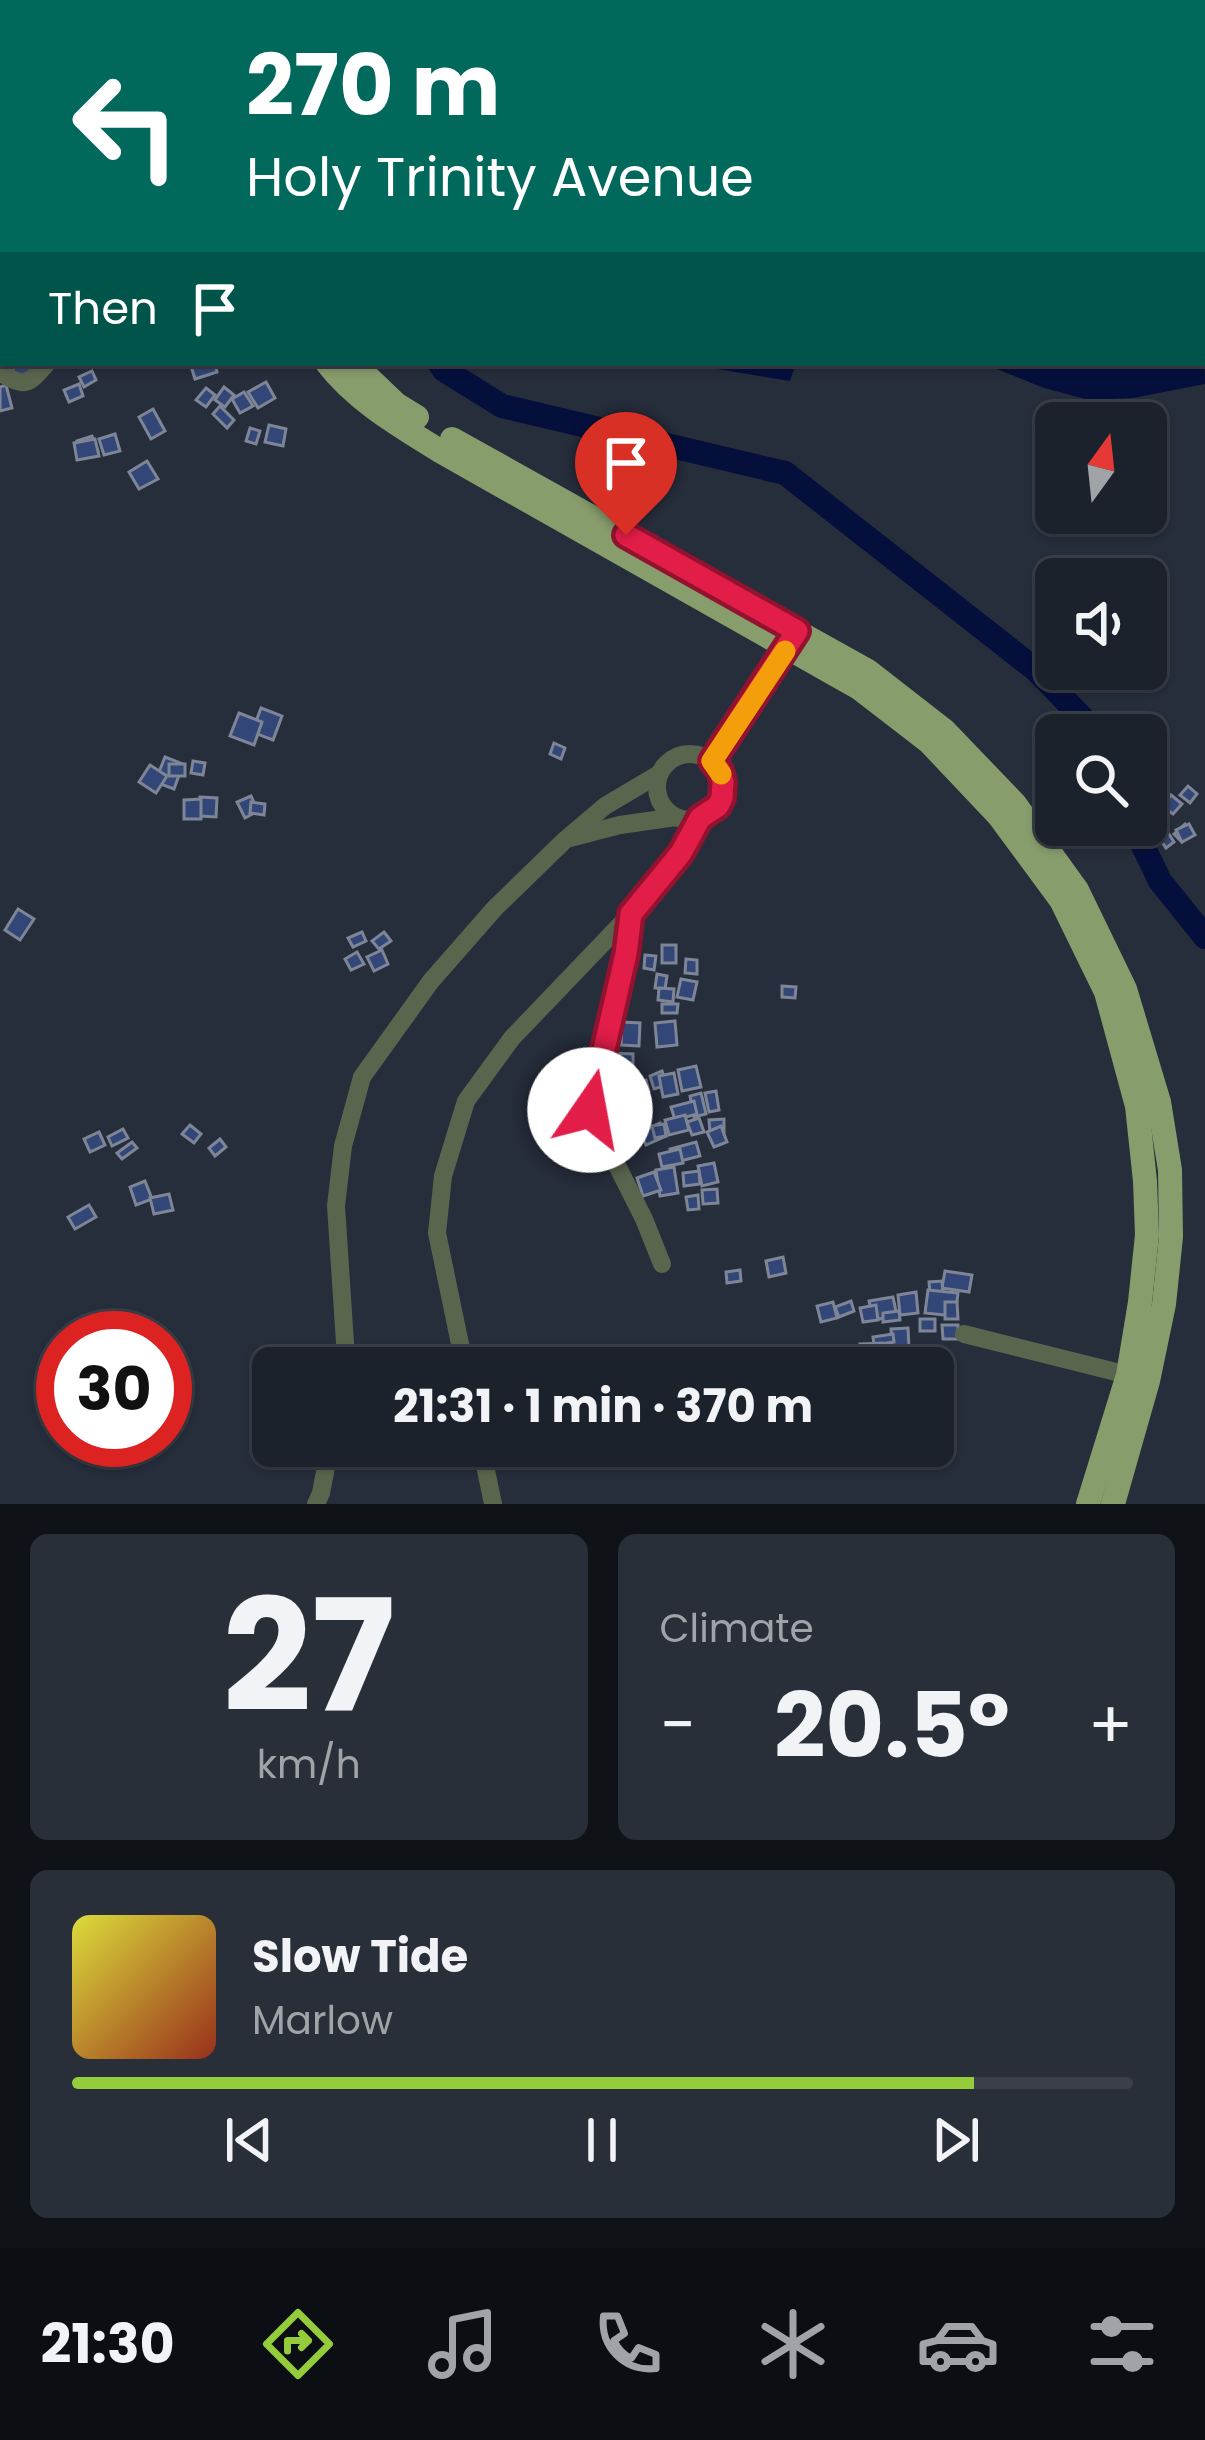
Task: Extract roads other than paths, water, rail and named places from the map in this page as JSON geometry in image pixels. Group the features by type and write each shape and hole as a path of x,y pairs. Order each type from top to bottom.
{"main road":[{"path":"345,369 386,417 440,451 792,639 868,671 945,731 1015,804 1078,890 1125,989 1159,1102 1170,1170 1171,1237 1164,1304 1148,1381 1112,1504"},
{"path":"792,639 928,742 999,816 1061,900 1106,992 1137,1106 1147,1234 1128,1375 1088,1504"}],"street":[{"path":"0,372 26,383 45,366"},
{"path":"712,761 792,639"},
{"path":"345,1347 336,1205 344,1146 362,1077 459,947 566,839 605,806 659,774 676,756 688,753 712,761 720,771 724,790 718,806 700,818 620,825 566,839"},
{"path":"659,774 659,799 676,817"},
{"path":"461,1347 437,1233 443,1176 466,1101 512,1038 631,914 681,853 700,818"},
{"path":"631,914 590,1110 662,1264"},
{"path":"964,1334 1128,1375"},
{"path":"316,1504 326,1467"},
{"path":"486,1467 494,1504"}],"waterway":[{"path":"441,366 502,406 785,473 1036,670 1079,714"},
{"path":"1143,846 1160,881 1205,937"}]}
